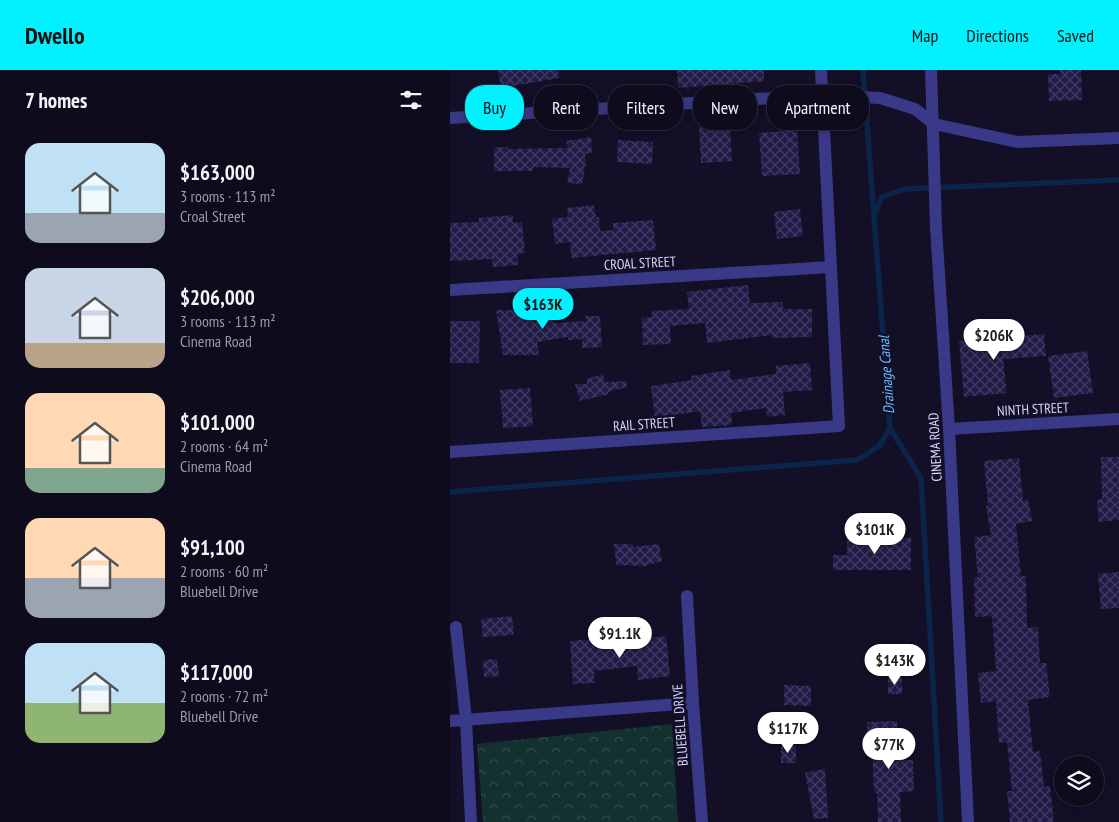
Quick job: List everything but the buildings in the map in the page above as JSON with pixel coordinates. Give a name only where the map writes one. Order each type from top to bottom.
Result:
[{"type":"street","points":[[821,70],[822,85]]},
{"type":"street","name":"CINEMA ROAD","points":[[931,70],[936,227],[949,429],[968,822]]},
{"type":"street","points":[[869,97],[880,98],[915,109],[934,124],[1017,142],[1119,138]]},
{"type":"street","points":[[450,118],[767,98]]},
{"type":"street","points":[[824,130],[831,267]]},
{"type":"street","name":"CROAL STREET","points":[[450,290],[831,267]]},
{"type":"street","name":"RAIL STREET","points":[[450,452],[840,426],[831,267]]},
{"type":"street","name":"NINTH STREET","points":[[949,429],[1119,419]]},
{"type":"street","name":"BLUEBELL DRIVE","points":[[687,596],[702,822]]},
{"type":"street","points":[[456,627],[466,720],[471,822]]},
{"type":"street","points":[[450,721],[693,703]]},
{"type":"green space","points":[[672,724],[678,822],[483,822],[477,744]]},
{"type":"waterway","name":"Drainage Canal","points":[[450,492],[857,460],[879,446],[890,428],[863,70]]},
{"type":"waterway","name":"Drainage Canal","points":[[874,216],[882,197],[905,189],[1119,180]]},
{"type":"waterway","points":[[890,428],[921,478],[941,822]]}]
